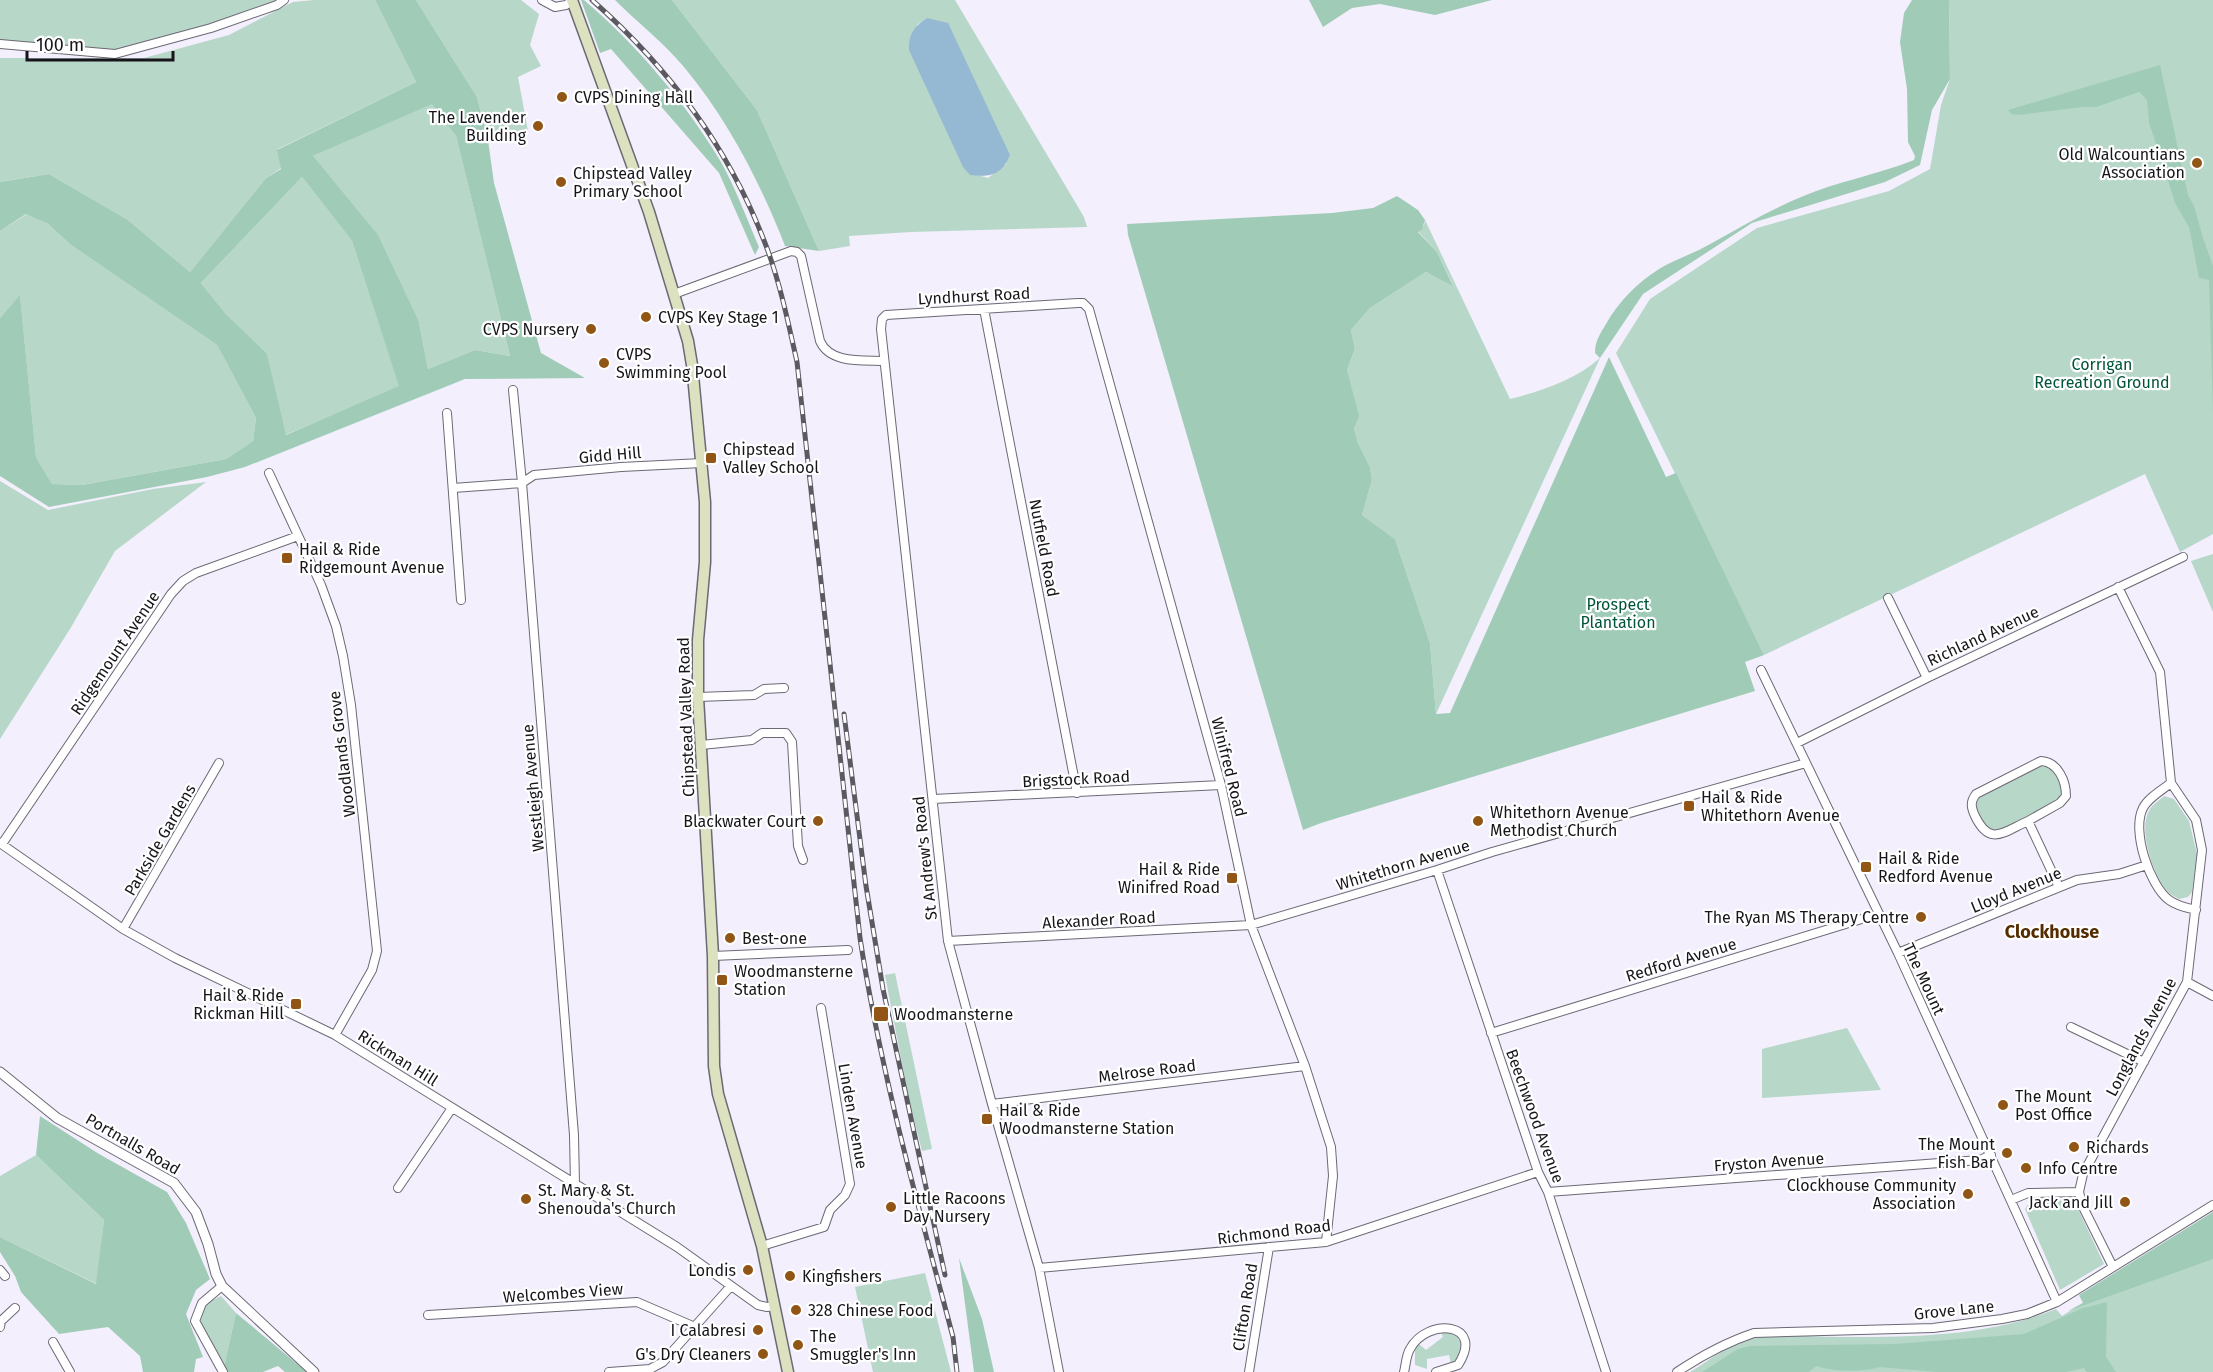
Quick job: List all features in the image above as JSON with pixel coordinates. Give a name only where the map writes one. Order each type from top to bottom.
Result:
[{"type":"main road","name":"Chipstead Valley Road","points":[[572,0],[650,212],[688,341],[692,365],[702,463],[705,562],[698,640],[698,697],[712,956],[713,1051],[716,1080],[762,1246],[788,1372]]},
{"type":"street","points":[[0,44],[115,54],[211,28],[277,5],[284,0]]},
{"type":"street","points":[[542,0],[555,7],[566,5],[572,0]]},
{"type":"street","points":[[674,294],[791,252],[797,252],[801,256],[823,348],[839,358],[885,361]]},
{"type":"street","name":"Lyndhurst Road","points":[[881,328],[882,319],[889,314],[1078,303]]},
{"type":"street","name":"Winifred Road","points":[[1078,303],[1086,306],[1091,313],[1221,785],[1251,925],[1305,1066],[1331,1147],[1333,1176],[1326,1242]]},
{"type":"street","name":"Nutfield Road","points":[[984,309],[1077,793]]},
{"type":"street","name":"St Andrew's Road","points":[[881,328],[948,941],[1039,1268],[1059,1372]]},
{"type":"street","name":"Westleigh Avenue","points":[[513,390],[574,1136],[575,1185]]},
{"type":"street","points":[[447,413],[461,600]]},
{"type":"street","name":"Gidd Hill","points":[[453,488],[522,483],[534,475],[702,463]]},
{"type":"street","name":"Woodlands Grove","points":[[269,473],[321,585],[336,626],[351,705],[376,942],[372,970],[335,1035]]},
{"type":"street","name":"Ridgemount Avenue","points":[[1,843],[171,594],[183,580],[196,573],[298,536]]},
{"type":"street","name":"Richland Avenue","points":[[1797,742],[2183,557]]},
{"type":"street","name":"Longlands Avenue","points":[[2079,1192],[2083,1174],[2187,982],[2202,850],[2196,820],[2171,783],[2160,672],[2118,587]]},
{"type":"street","points":[[1888,598],[1927,678]]},
{"type":"street","name":"The Mount","points":[[1761,670],[1898,953],[2057,1302]]},
{"type":"street","points":[[698,697],[754,695],[764,689],[784,688]]},
{"type":"street","points":[[701,745],[752,740],[762,733],[786,733],[792,742],[798,846],[803,860]]},
{"type":"street","points":[[2041,762],[2048,762],[2055,765],[2066,796],[2060,803],[2028,821],[1996,835],[1988,834],[1982,830],[1971,808],[1971,800],[1976,794],[2041,762]]},
{"type":"street","name":"Whitethorn Avenue","points":[[1251,925],[1492,852],[1806,763]]},
{"type":"street","name":"Parkside Gardens","points":[[123,929],[219,764]]},
{"type":"street","points":[[2171,783],[2143,808],[2139,823],[2140,833],[2147,865],[2160,889],[2169,900],[2196,910]]},
{"type":"street","name":"Brigstock Road","points":[[933,799],[1221,785]]},
{"type":"street","points":[[2028,821],[2060,887]]},
{"type":"street","name":"Rickman Hill","points":[[1,843],[123,929],[175,958],[335,1035],[677,1247],[758,1305],[774,1306]]},
{"type":"street","name":"Lloyd Avenue","points":[[1898,953],[2077,880],[2119,874],[2147,865]]},
{"type":"street","name":"Beechwood Avenue","points":[[1437,870],[1538,1172],[1548,1192],[1606,1372]]},
{"type":"street","name":"Redford Avenue","points":[[1491,1033],[1878,914]]},
{"type":"street","name":"Alexander Road","points":[[948,941],[1251,925]]},
{"type":"street","points":[[712,956],[848,950]]},
{"type":"street","points":[[2187,982],[2213,996]]},
{"type":"street","name":"Linden Avenue","points":[[762,1246],[824,1227],[830,1210],[845,1195],[850,1184],[821,1008]]},
{"type":"street","points":[[2071,1027],[2144,1062]]},
{"type":"street","name":"Melrose Road","points":[[992,1104],[1305,1066]]},
{"type":"street","name":"Portnalls Road","points":[[0,1072],[57,1118],[174,1183],[196,1212],[222,1286],[314,1372]]},
{"type":"street","points":[[398,1188],[452,1108]]},
{"type":"street","name":"Fryston Avenue","points":[[1548,1192],[1970,1161],[1991,1155]]},
{"type":"street","name":"Richmond Road","points":[[1039,1268],[1326,1242],[1538,1172]]},
{"type":"street","points":[[2011,1200],[2028,1193],[2079,1192],[2083,1208],[2113,1267]]},
{"type":"street","name":"Grove Lane","points":[[1677,1372],[1720,1347],[1754,1332],[1933,1328],[2026,1314],[2057,1302],[2213,1204]]},
{"type":"street","name":"Clifton Road","points":[[1249,1372],[1269,1247]]},
{"type":"street","points":[[222,1286],[202,1303],[195,1321],[223,1372]]},
{"type":"street","points":[[609,1372],[642,1370],[657,1366],[669,1357],[730,1287]]},
{"type":"street","name":"Welcombes View","points":[[428,1315],[637,1302],[695,1327]]},
{"type":"street","points":[[0,1327],[2,1321],[15,1308]]},
{"type":"street","points":[[1404,1372],[1410,1349],[1421,1337],[1438,1328],[1449,1327],[1458,1330],[1466,1340],[1466,1354],[1458,1365],[1436,1372]]},
{"type":"street","points":[[53,1342],[70,1372]]},
{"type":"green space","points":[[0,0],[283,0],[277,5],[115,54],[0,43]]},
{"type":"green space","points":[[375,0],[416,82],[278,149],[281,168],[266,178],[190,272],[128,220],[49,174],[0,182],[0,58],[144,58],[229,35],[293,2]]},
{"type":"green space","points":[[375,0],[416,0],[477,97],[488,140],[494,183],[541,353],[585,378],[465,379],[245,467],[207,477],[49,507],[0,476],[0,318],[20,295],[36,457],[52,484],[82,485],[226,459],[253,441],[256,418],[217,345],[71,245],[48,224],[26,214],[0,231],[0,182],[49,174],[128,220],[190,272],[266,178],[281,169],[277,150],[416,82]],"holes":[[[432,104],[456,136],[510,356],[475,350],[428,369],[419,322],[378,235],[313,156]],[[302,177],[352,241],[399,386],[286,435],[267,354],[226,314],[201,283]]]},
{"type":"green space","points":[[416,0],[521,0],[539,14],[530,45],[541,66],[518,77],[528,131],[488,140],[477,97]]},
{"type":"green space","points":[[581,0],[584,0],[603,17],[641,55],[692,118],[732,183],[759,247],[755,255],[719,173],[611,49],[600,53]]},
{"type":"green space","points":[[615,0],[672,0],[757,110],[819,251],[785,246],[754,175],[715,108],[676,58]]},
{"type":"green space","points":[[672,0],[955,0],[1084,217],[1087,227],[849,236],[850,246],[819,251],[757,110]],"holes":[[[927,18],[1006,164],[988,178],[981,176],[917,25]]]},
{"type":"green space","points":[[1309,0],[1492,0],[1435,15],[1380,4],[1352,8],[1323,27]]},
{"type":"green space","points":[[1912,0],[1949,0],[1950,79],[1932,110],[1920,165],[1885,182],[1752,223],[1643,294],[1600,358],[1595,353],[1596,345],[1611,316],[1629,293],[1659,269],[1801,197],[1914,160],[1915,156],[1908,142],[1907,89],[1900,42],[1904,13]]},
{"type":"green space","name":"Corrigan Recreation Ground","points":[[1949,0],[2213,0],[2213,534],[2180,552],[2145,474],[1764,655],[1616,353],[1650,299],[1757,228],[1889,191],[1930,169],[1941,105],[1950,79]]},
{"type":"green space","points":[[2160,65],[2188,195],[2194,206],[2213,266],[2213,412],[2209,280],[2199,278],[2189,227],[2175,203],[2149,123],[2147,100],[2139,92],[2096,107],[2019,115],[2011,114],[2008,110]]},
{"type":"green space","points":[[432,103],[456,136],[510,356],[475,350],[428,369],[419,322],[313,156]]},
{"type":"green space","points":[[302,177],[352,241],[400,387],[285,435],[267,355],[226,314],[201,283]]},
{"type":"green space","name":"Prospect Plantation","points":[[1397,196],[1418,210],[1425,220],[1422,229],[1418,232],[1437,252],[1453,286],[1426,272],[1370,308],[1351,330],[1355,349],[1347,370],[1359,416],[1354,428],[1358,443],[1370,467],[1372,480],[1362,515],[1395,539],[1430,643],[1436,714],[1450,713],[1609,357],[1666,477],[1676,473],[1764,655],[1745,662],[1755,691],[1303,830],[1128,235],[1127,224],[1332,213],[1373,208]]},
{"type":"green space","points":[[27,214],[48,224],[71,245],[217,345],[256,418],[253,441],[226,459],[82,485],[52,484],[36,457],[20,296],[0,318],[0,231]]},
{"type":"green space","points":[[1425,220],[1510,399],[1558,384],[1580,373],[1600,358],[1436,714],[1430,643],[1395,539],[1362,515],[1372,480],[1370,467],[1358,443],[1354,428],[1347,370],[1355,349],[1351,330],[1370,308],[1426,272],[1453,285],[1437,252],[1418,231],[1424,225]]},
{"type":"green space","points":[[0,481],[48,510],[153,489],[206,482],[115,551],[70,629],[0,739]]},
{"type":"green space","points":[[2213,554],[2213,612],[2191,561]]},
{"type":"green space","points":[[2041,766],[2052,768],[2063,791],[2058,801],[1995,832],[1985,825],[1977,811],[1977,801],[1980,795]]},
{"type":"green space","points":[[2164,796],[2174,799],[2189,821],[2197,854],[2192,892],[2188,897],[2179,899],[2168,892],[2162,884],[2152,863],[2146,839],[2146,817],[2151,807]]},
{"type":"green space","points":[[895,973],[932,1149],[922,1151],[909,1100],[885,975]]},
{"type":"green space","points":[[1847,1028],[1881,1090],[1762,1098],[1762,1049]]},
{"type":"green space","points":[[40,1116],[99,1154],[167,1192],[186,1223],[210,1279],[196,1290],[186,1314],[203,1357],[196,1359],[194,1372],[143,1372],[140,1356],[108,1327],[59,1334],[21,1292],[15,1276],[0,1252],[0,1237],[96,1284],[104,1220],[36,1155]]},
{"type":"green space","points":[[36,1155],[104,1220],[97,1284],[0,1237],[0,1176]]},
{"type":"green space","points":[[2043,1198],[2070,1202],[2078,1209],[2104,1264],[2060,1290],[2025,1209],[2032,1201]]},
{"type":"green space","points":[[2213,1212],[2213,1259],[2068,1311],[2083,1303],[2079,1295]]},
{"type":"green space","points":[[2213,1221],[2213,1372],[1690,1372],[1731,1346],[1754,1338],[1948,1334],[2003,1325],[2056,1309],[2062,1316]]},
{"type":"green space","points":[[959,1258],[982,1319],[994,1372],[974,1372]]},
{"type":"green space","points":[[925,1273],[951,1372],[873,1372],[855,1287]]},
{"type":"green space","points":[[221,1296],[236,1313],[224,1368],[200,1321],[205,1304]]},
{"type":"green space","points":[[2107,1302],[2106,1357],[2116,1372],[2087,1372],[2084,1368],[2066,1372],[1936,1372],[1880,1367],[1848,1371],[1816,1366],[1809,1372],[1702,1372],[1738,1349],[1750,1346],[1895,1344],[2024,1334],[2083,1308]]},
{"type":"green space","points":[[236,1313],[307,1372],[285,1372],[278,1366],[263,1372],[223,1372]]},
{"type":"green space","points":[[1441,1332],[1455,1335],[1459,1339],[1460,1354],[1451,1364],[1449,1355],[1427,1359],[1427,1369],[1415,1365],[1415,1349],[1419,1344],[1426,1350],[1443,1337]]},
{"type":"water","points":[[927,18],[948,23],[1010,155],[1003,167],[994,174],[970,175],[963,167],[909,50],[913,31]]},
{"type":"railway","points":[[592,0],[620,26],[671,81],[714,142],[733,174],[765,243],[787,317],[797,362],[860,938],[889,1089],[953,1337],[957,1372]]},
{"type":"railway","points":[[844,714],[866,886],[883,989],[945,1275]]},
{"type":"place","name":"CVPS Dining Hall","points":[[562,97]]},
{"type":"place","name":"The Lavender Building","points":[[538,126]]},
{"type":"place","name":"Old Walcountians Association","points":[[2197,163]]},
{"type":"place","name":"Chipstead Valley Primary School","points":[[561,182]]},
{"type":"place","name":"CVPS Key Stage 1","points":[[646,317]]},
{"type":"place","name":"CVPS Nursery","points":[[591,329]]},
{"type":"place","name":"CVPS Swimming Pool","points":[[604,363]]},
{"type":"place","name":"Chipstead Valley School","points":[[711,458]]},
{"type":"place","name":"Hail & Ride Ridgemount Avenue","points":[[287,558]]},
{"type":"place","name":"Hail & Ride Whitethorn Avenue","points":[[1689,806]]},
{"type":"place","name":"Blackwater Court","points":[[818,821]]},
{"type":"place","name":"Whitethorn Avenue Methodist Church","points":[[1478,821]]},
{"type":"place","name":"Hail & Ride Redford Avenue","points":[[1866,867]]},
{"type":"place","name":"Hail & Ride Winifred Road","points":[[1232,878]]},
{"type":"place","name":"The Ryan MS Therapy Centre","points":[[1921,917]]},
{"type":"place","name":"Best-one","points":[[730,938]]},
{"type":"place","name":"Woodmansterne Station","points":[[722,980]]},
{"type":"place","name":"Hail & Ride Rickman Hill","points":[[296,1004]]},
{"type":"place","name":"Woodmansterne","points":[[881,1014]]},
{"type":"place","name":"The Mount Post Office","points":[[2003,1105]]},
{"type":"place","name":"Hail & Ride Woodmansterne Station","points":[[987,1119]]},
{"type":"place","name":"Richards","points":[[2074,1147]]},
{"type":"place","name":"The Mount Fish Bar","points":[[2007,1153]]},
{"type":"place","name":"Info Centre","points":[[2026,1168]]},
{"type":"place","name":"Clockhouse Community Association","points":[[1968,1194]]},
{"type":"place","name":"St. Mary & St. Shenouda's Church","points":[[526,1199]]},
{"type":"place","name":"Jack and Jill","points":[[2125,1202]]},
{"type":"place","name":"Little Racoons Day Nursery","points":[[891,1207]]},
{"type":"place","name":"Londis","points":[[748,1270]]},
{"type":"place","name":"Kingfishers","points":[[790,1276]]},
{"type":"place","name":"328 Chinese Food","points":[[796,1310]]},
{"type":"place","name":"I Calabresi","points":[[758,1330]]},
{"type":"place","name":"The Smuggler's Inn","points":[[798,1345]]},
{"type":"place","name":"G's Dry Cleaners","points":[[763,1354]]},
{"type":"district","name":"Clockhouse","points":[[2052,932]]}]
